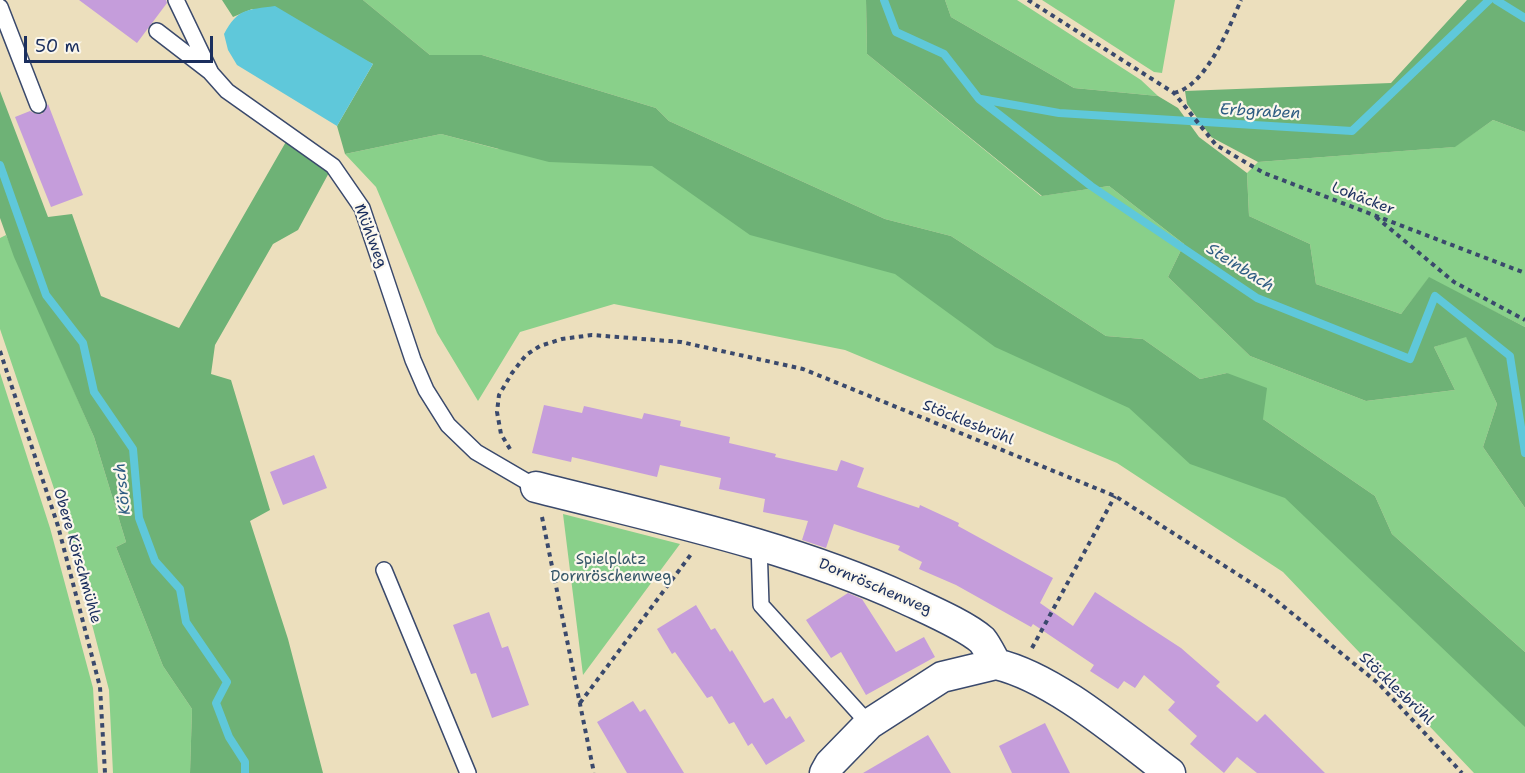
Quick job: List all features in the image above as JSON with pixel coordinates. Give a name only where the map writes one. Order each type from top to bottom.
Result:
[{"type":"street","name":"Dornröschenweg","points":[[536,487],[759,544],[817,563],[937,613],[982,641],[1008,667],[1097,718],[1170,773]]},
{"type":"street","points":[[825,773],[869,724],[942,677],[1008,667]]},
{"type":"lane","name":"Mühlweg","points":[[176,0],[211,73],[226,91],[333,166],[350,187],[362,208],[412,360],[426,390],[448,425],[476,452],[536,487]]},
{"type":"lane","points":[[0,7],[38,105]]},
{"type":"lane","points":[[157,31],[211,73]]},
{"type":"lane","points":[[759,544],[761,605],[869,724]]},
{"type":"lane","points":[[384,570],[468,773]]},
{"type":"path","points":[[1028,0],[1174,93],[1185,91],[1193,85],[1205,69],[1241,0]]},
{"type":"path","name":"Lohäcker","points":[[1174,93],[1202,131],[1216,145],[1264,173],[1525,273]]},
{"type":"path","points":[[1373,215],[1454,282],[1525,320]]},
{"type":"path","name":"Stöcklesbrühl","points":[[513,452],[501,434],[497,412],[499,395],[526,355],[540,346],[562,339],[592,335],[681,342],[803,369],[1115,496],[1267,592],[1377,683],[1462,773]]},
{"type":"path","name":"Obere Körschmühle","points":[[0,351],[58,526],[100,687],[105,773]]},
{"type":"path","points":[[536,487],[579,704],[596,773]]},
{"type":"path","points":[[1008,667],[1115,496]]},
{"type":"path","points":[[579,704],[708,531]]},
{"type":"green space","points":[[222,0],[363,0],[430,55],[482,55],[656,108],[669,121],[885,219],[951,236],[1106,336],[1143,339],[1200,379],[1227,373],[1267,388],[1263,419],[1375,496],[1392,534],[1525,652],[1525,727],[1285,498],[1190,464],[1129,408],[995,347],[895,274],[750,235],[652,166],[549,162],[441,134],[345,154],[337,126],[373,64],[252,9],[233,17]]},
{"type":"green space","points":[[363,0],[866,0],[867,54],[1041,196],[1109,186],[1184,244],[1168,277],[1250,356],[1366,401],[1455,390],[1434,347],[1466,336],[1497,404],[1483,447],[1525,508],[1525,652],[1392,534],[1375,496],[1263,419],[1227,373],[1200,379],[1143,339],[1106,336],[951,236],[885,219],[669,121],[656,108],[482,55],[430,55]]},
{"type":"green space","points":[[866,0],[945,0],[951,17],[1074,88],[1158,96],[1178,108],[1199,137],[1247,173],[1249,216],[1310,244],[1316,284],[1401,314],[1429,277],[1525,327],[1525,508],[1483,447],[1497,404],[1466,337],[1434,347],[1455,390],[1366,401],[1250,356],[1168,277],[1184,244],[1109,186],[1042,196],[867,54]]},
{"type":"green space","points":[[945,0],[1017,0],[1141,80],[1158,96],[1074,88],[951,17]]},
{"type":"green space","points":[[1042,0],[1175,0],[1162,73],[1154,72]]},
{"type":"green space","points":[[1467,0],[1525,0],[1525,132],[1493,120],[1455,147],[1258,162],[1211,137],[1187,104],[1185,91],[1391,83]]},
{"type":"green space","points":[[0,91],[48,217],[72,214],[101,296],[179,328],[287,140],[331,169],[298,230],[273,244],[215,345],[211,374],[231,380],[270,510],[250,521],[288,639],[323,773],[190,773],[192,709],[163,666],[116,547],[126,542],[94,437],[14,257],[0,218]]},
{"type":"green space","points":[[622,115],[1327,495],[1525,687],[1525,773],[1474,773],[1283,572],[1117,463],[845,350],[614,304],[520,332],[478,401],[437,333],[376,187],[345,154],[441,134],[498,149]]},
{"type":"green space","points":[[1493,120],[1525,132],[1525,327],[1429,278],[1401,314],[1316,284],[1310,244],[1249,216],[1247,173],[1258,162],[1454,147]]},
{"type":"green space","points":[[6,235],[94,437],[126,542],[116,547],[163,666],[192,709],[190,773],[113,773],[109,690],[66,524],[0,329],[0,238]]},
{"type":"green space","points":[[0,373],[50,528],[93,688],[98,773],[0,773]]},
{"type":"green space","name":"Spielplatz Dornröschenweg","points":[[563,514],[680,544],[583,675]]},
{"type":"water","points":[[275,6],[373,64],[337,126],[237,65],[228,50],[224,34],[234,19],[250,10]]},
{"type":"building","points":[[79,0],[166,0],[167,3],[137,43]]},
{"type":"building","points":[[48,104],[83,195],[51,207],[15,117],[30,111],[42,114]]},
{"type":"building","points":[[544,405],[582,413],[584,406],[642,419],[644,413],[681,421],[680,426],[730,437],[729,443],[776,454],[775,457],[837,471],[841,460],[864,468],[857,487],[919,508],[920,505],[959,523],[958,526],[1053,578],[1040,603],[1073,626],[1095,592],[1181,648],[1220,682],[1216,686],[1257,722],[1265,714],[1325,773],[1257,773],[1237,757],[1224,773],[1190,744],[1197,736],[1168,710],[1175,702],[1144,675],[1135,688],[1124,681],[1118,689],[1090,671],[1094,665],[1033,624],[1031,627],[956,585],[919,569],[922,562],[898,550],[900,546],[834,524],[826,548],[802,540],[808,521],[763,512],[765,499],[719,489],[721,478],[660,465],[657,477],[572,457],[571,462],[532,453]]},
{"type":"building","points":[[314,455],[327,488],[283,505],[270,472]]},
{"type":"building","points":[[848,593],[862,599],[896,652],[924,637],[935,657],[866,695],[841,652],[831,658],[806,620]]},
{"type":"building","points":[[696,605],[711,630],[715,628],[730,652],[732,650],[764,703],[773,698],[786,719],[790,716],[805,741],[766,765],[752,743],[748,746],[734,722],[729,724],[712,696],[707,698],[675,652],[672,654],[657,629]]},
{"type":"building","points":[[489,612],[502,648],[508,646],[529,705],[492,718],[476,673],[471,674],[453,625]]},
{"type":"building","points":[[633,701],[640,712],[645,709],[684,773],[627,773],[597,722]]},
{"type":"building","points":[[1045,723],[1070,773],[1012,773],[999,746]]},
{"type":"building","points":[[928,735],[951,773],[863,773]]},
{"type":"waterway","name":"Steinbach","points":[[884,0],[896,32],[944,54],[979,99],[1091,186],[1257,298],[1410,359],[1435,296],[1510,356],[1525,453]]},
{"type":"waterway","name":"Erbgraben","points":[[981,99],[1059,113],[1352,131],[1489,0]]},
{"type":"waterway","name":"Erbgraben","points":[[1496,0],[1525,18]]},
{"type":"waterway","name":"Körsch","points":[[0,165],[46,295],[83,343],[94,392],[133,449],[139,518],[155,561],[180,589],[186,622],[227,682],[216,703],[229,737],[245,762],[245,773]]}]
